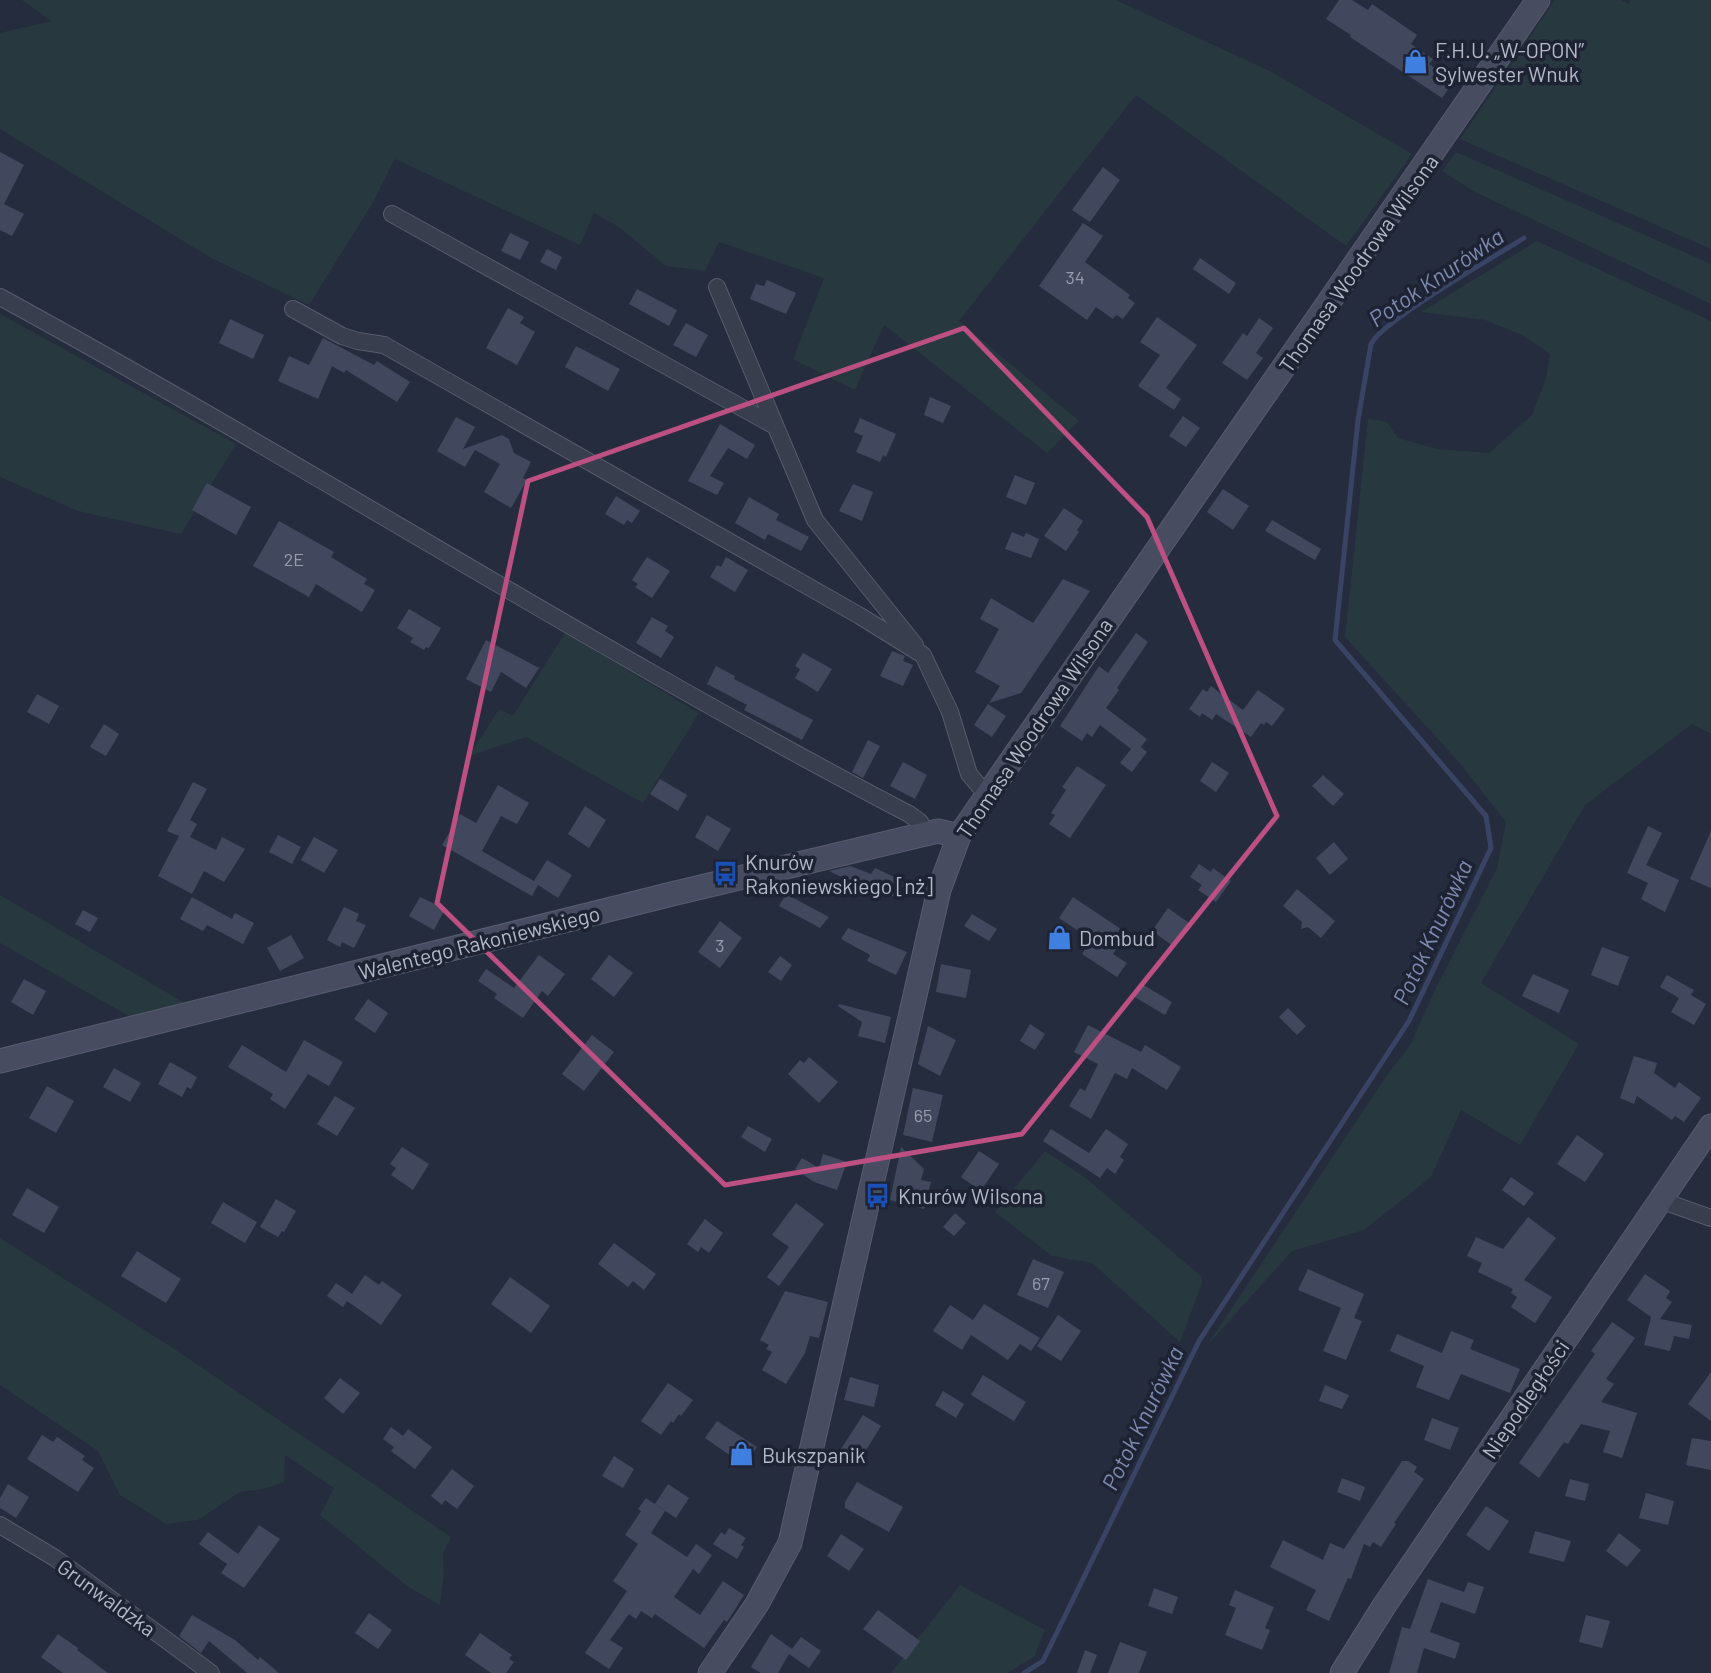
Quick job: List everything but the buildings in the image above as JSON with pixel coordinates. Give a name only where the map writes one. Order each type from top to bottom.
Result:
[{"type":"street","name":"Thomasa Woodrowa Wilsona","points":[[710,1673],[757,1604],[790,1543],[939,890],[959,836],[1538,0]]},
{"type":"street","points":[[392,214],[774,425]]},
{"type":"street","points":[[717,286],[814,520],[923,655],[950,712],[969,774],[986,794]]},
{"type":"street","points":[[0,298],[743,726],[909,814],[920,822],[926,834]]},
{"type":"street","points":[[293,309],[342,335],[358,341],[384,345],[860,616],[923,655]]},
{"type":"street","name":"Walentego Rakoniewskiego","points":[[0,1062],[663,896],[938,831],[959,836]]},
{"type":"street","name":"Niepodległości","points":[[1342,1673],[1384,1606],[1711,1126]]},
{"type":"street","points":[[1660,1200],[1711,1218]]},
{"type":"street","name":"Grunwaldzka","points":[[0,1525],[55,1559],[211,1673]]},
{"type":"highlighted area","points":[[964,328],[1147,517],[1277,816],[1022,1134],[725,1185],[437,903],[528,481]]},
{"type":"shaded area","points":[[22,0],[1116,0],[1272,72],[1412,154],[1346,246],[1136,95],[959,321],[1079,421],[1047,453],[884,325],[855,390],[793,359],[824,278],[719,242],[705,271],[666,266],[619,227],[594,213],[580,245],[395,159],[372,204],[309,305],[211,258],[0,129],[0,33],[51,21]]},
{"type":"shaded area","points":[[1555,0],[1621,0],[1628,4],[1631,0],[1711,0],[1711,249],[1460,139]]},
{"type":"shaded area","points":[[1456,152],[1711,264],[1711,304],[1473,191],[1442,171]]},
{"type":"shaded area","points":[[1537,241],[1711,321],[1711,734],[1692,724],[1585,805],[1481,983],[1579,1044],[1520,1145],[1461,1110],[1431,1177],[1364,1230],[1292,1251],[1206,1347],[1385,1078],[1410,1045],[1497,868],[1506,822],[1458,761],[1345,637],[1368,419],[1387,422],[1398,438],[1437,449],[1489,453],[1532,415],[1546,378],[1550,354],[1522,335],[1485,320],[1421,312]]},
{"type":"shaded area","points":[[0,314],[236,444],[181,534],[78,511],[0,477]]},
{"type":"shaded area","points":[[565,633],[699,713],[643,803],[526,737],[469,756],[499,709],[513,716]]},
{"type":"shaded area","points":[[0,895],[190,1006],[134,1019],[0,943]]},
{"type":"shaded area","points":[[1045,1151],[1086,1178],[1202,1277],[1180,1342],[1092,1263],[1052,1256],[995,1212]]},
{"type":"shaded area","points":[[0,1238],[176,1350],[451,1537],[443,1553],[444,1574],[440,1605],[407,1586],[320,1515],[334,1488],[285,1455],[284,1482],[263,1489],[240,1492],[198,1520],[166,1524],[120,1495],[98,1451],[0,1385]]},
{"type":"shaded area","points":[[960,1585],[1045,1630],[1034,1657],[1007,1673],[891,1673]]},
{"type":"waterway","name":"Potok Knurówka","points":[[1024,1673],[1043,1661],[1199,1341],[1409,1021],[1491,848],[1486,816],[1335,640],[1358,420],[1371,344],[1380,333],[1417,305],[1524,238]]},
{"type":"place","name":"F.H.U. „W-OPON” Sylwester Wnuk","points":[[1415,61]]},
{"type":"place","name":"Knurów Rakoniewskiego [nż]","points":[[725,873]]},
{"type":"place","name":"Dombud","points":[[1059,937]]},
{"type":"place","name":"Knurów Wilsona","points":[[878,1195]]},
{"type":"place","name":"Bukszpanik","points":[[742,1454]]}]
